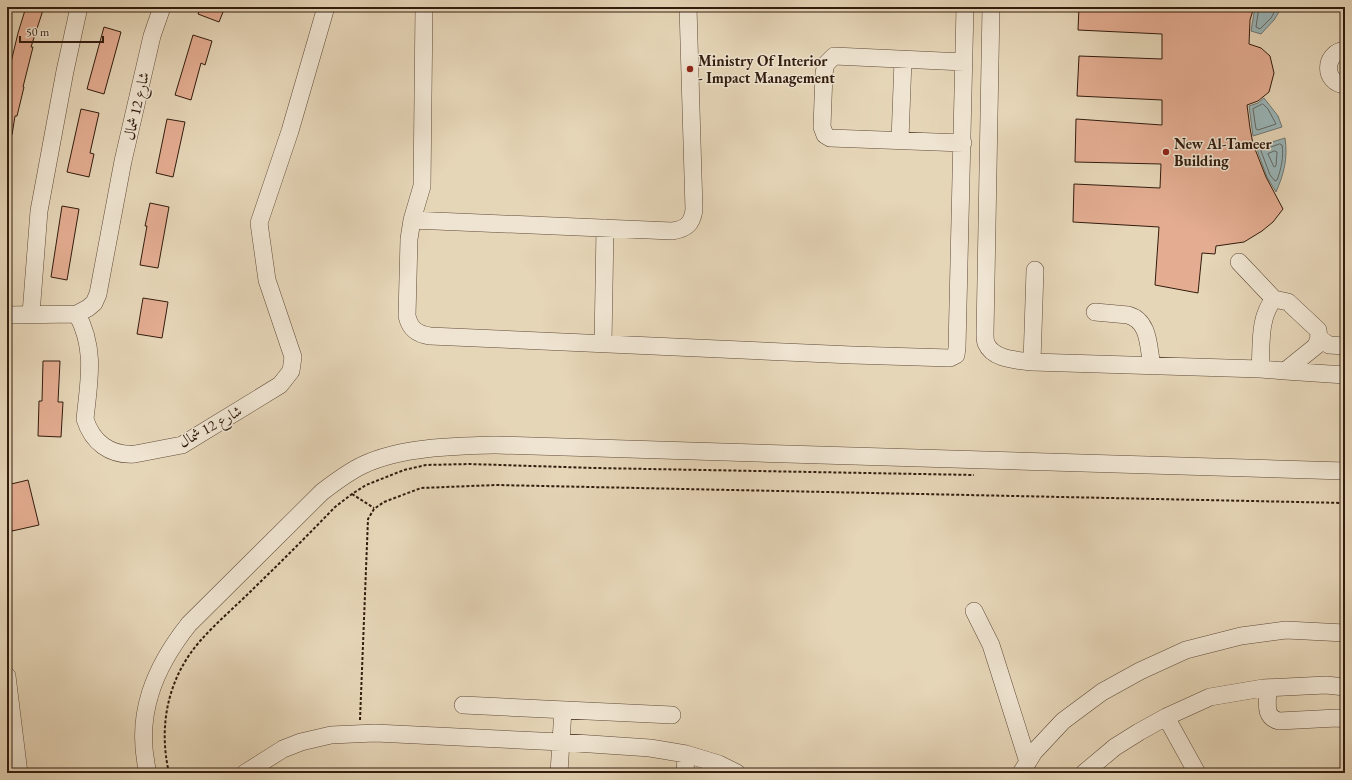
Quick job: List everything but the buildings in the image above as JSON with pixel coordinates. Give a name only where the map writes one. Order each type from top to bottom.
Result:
[{"type":"street","points":[[31,314],[39,211],[65,71],[79,7]]},
{"type":"street","name":"شارع 12 شمال","points":[[162,7],[152,36],[123,162],[98,294],[94,303],[77,314],[85,331],[90,355],[85,418],[87,426],[101,445],[120,454],[134,454],[182,445],[280,385],[291,371],[292,357],[268,280],[259,223],[290,131],[326,7]]},
{"type":"street","points":[[424,7],[422,186],[412,220],[409,239],[407,316],[408,322],[413,330],[421,335],[430,336],[852,355],[953,357],[956,355],[957,348],[966,7]]},
{"type":"street","points":[[412,220],[672,231],[681,230],[688,227],[694,210],[688,7]]},
{"type":"street","points":[[991,7],[985,334],[986,344],[992,351],[1000,356],[1011,359],[1037,362],[1260,369],[1345,375]]},
{"type":"street","points":[[1345,50],[1339,51],[1330,58],[1328,69],[1332,79],[1345,85]]},
{"type":"street","points":[[963,143],[830,138],[823,132],[823,112],[824,73],[826,64],[834,56],[964,62]]},
{"type":"street","points":[[900,140],[903,60]]},
{"type":"street","points":[[603,344],[605,228]]},
{"type":"street","points":[[1239,262],[1274,299],[1288,302],[1318,330],[1319,338],[1316,346],[1285,371]]},
{"type":"street","points":[[1037,362],[1038,270]]},
{"type":"street","points":[[1260,369],[1263,320],[1268,306],[1274,299]]},
{"type":"street","points":[[7,315],[77,314]]},
{"type":"street","points":[[1096,316],[1128,321],[1136,326],[1140,334],[1149,366]]},
{"type":"street","points":[[1319,338],[1329,345],[1345,346]]},
{"type":"street","points":[[148,773],[143,743],[143,724],[146,707],[155,678],[175,641],[189,624],[322,492],[340,478],[364,465],[406,452],[463,446],[496,445],[1345,471]]},
{"type":"street","points":[[974,611],[991,645],[1025,768]]},
{"type":"street","points":[[1025,768],[1034,752],[1063,721],[1102,692],[1140,671],[1186,650],[1241,636],[1286,630],[1345,633]]},
{"type":"street","points":[[7,676],[19,773]]},
{"type":"street","points":[[1084,773],[1115,747],[1166,717],[1210,697],[1268,688],[1326,685],[1345,687]]},
{"type":"street","points":[[1268,688],[1268,712],[1270,717],[1273,719],[1280,721],[1337,718],[1345,719]]},
{"type":"street","points":[[463,705],[672,715]]},
{"type":"street","points":[[559,773],[563,710]]},
{"type":"street","points":[[1166,717],[1197,773]]},
{"type":"street","points":[[245,773],[283,749],[301,742],[331,735],[375,733],[650,748],[686,754],[719,764],[737,773]]},
{"type":"street","points":[[685,773],[686,754]]},
{"type":"path","points":[[169,773],[163,740],[164,720],[172,688],[182,665],[201,640],[335,507],[366,485],[404,470],[426,465],[462,464],[975,475]]},
{"type":"path","points":[[355,721],[360,720],[368,519],[374,509],[384,502],[420,488],[496,485],[1345,502]]},
{"type":"path","points":[[352,494],[374,509]]},
{"type":"water","points":[[1255,7],[1282,7],[1274,20],[1261,34],[1251,31]]},
{"type":"water","points":[[1264,98],[1278,116],[1282,127],[1253,136],[1249,106],[1258,103]]},
{"type":"water","points":[[1285,138],[1285,166],[1276,192],[1267,177],[1256,147]]},
{"type":"place","name":"Ministry Of Interior - Impact Management","points":[[690,69]]},
{"type":"place","name":"New Al-Tameer Building","points":[[1166,152]]}]
